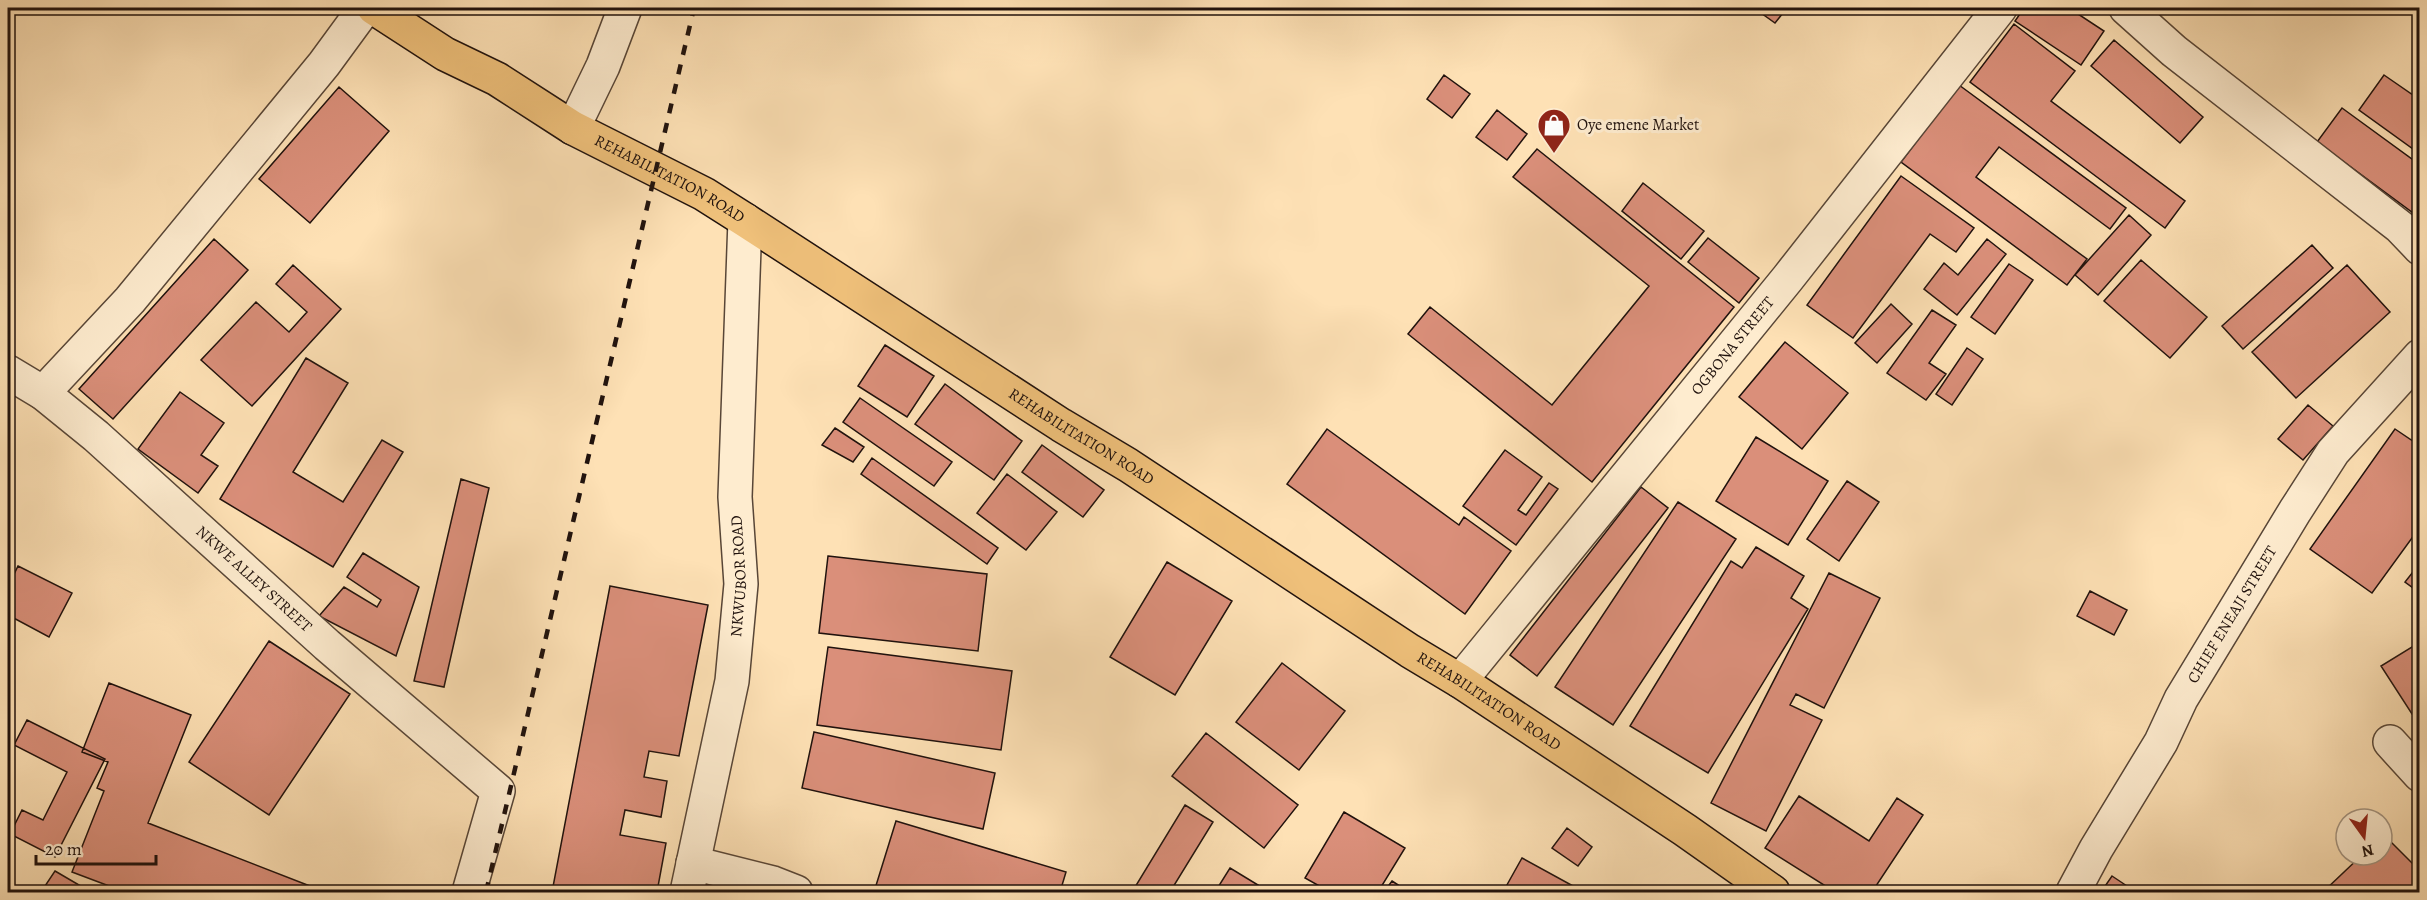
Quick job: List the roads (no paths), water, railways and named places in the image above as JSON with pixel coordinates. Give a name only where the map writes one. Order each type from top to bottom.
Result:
[{"type":"main road","name":"REHABILITATION ROAD","points":[[374,8],[445,54],[497,79],[573,128],[704,194],[1061,425],[1128,465],[1410,651],[1460,681],[1685,830],[1773,892]]},
{"type":"street","points":[[43,393],[130,300],[324,64],[365,8]]},
{"type":"street","points":[[573,128],[603,66],[625,8]]},
{"type":"street","name":"OGBONA STREET","points":[[1460,681],[1788,278],[2000,8]]},
{"type":"street","points":[[2126,8],[2174,51],[2400,227],[2420,248]]},
{"type":"street","name":"NKWUBOR ROAD","points":[[690,878],[732,681],[741,584],[735,497],[745,220]]},
{"type":"street","name":"CHIEF ENEAJI STREET","points":[[2073,892],[2096,849],[2161,742],[2181,699],[2307,491],[2333,452],[2420,356]]},
{"type":"street","name":"NKWE ALLEY STREET","points":[[8,372],[43,393],[96,436],[327,645],[498,791],[469,892]]},
{"type":"street","points":[[2391,742],[2420,776]]},
{"type":"street","points":[[690,878],[772,883],[796,892]]},
{"type":"railway","points":[[486,892],[694,8]]},
{"type":"place","name":"Oye emene Market","points":[[1554,154]]}]
